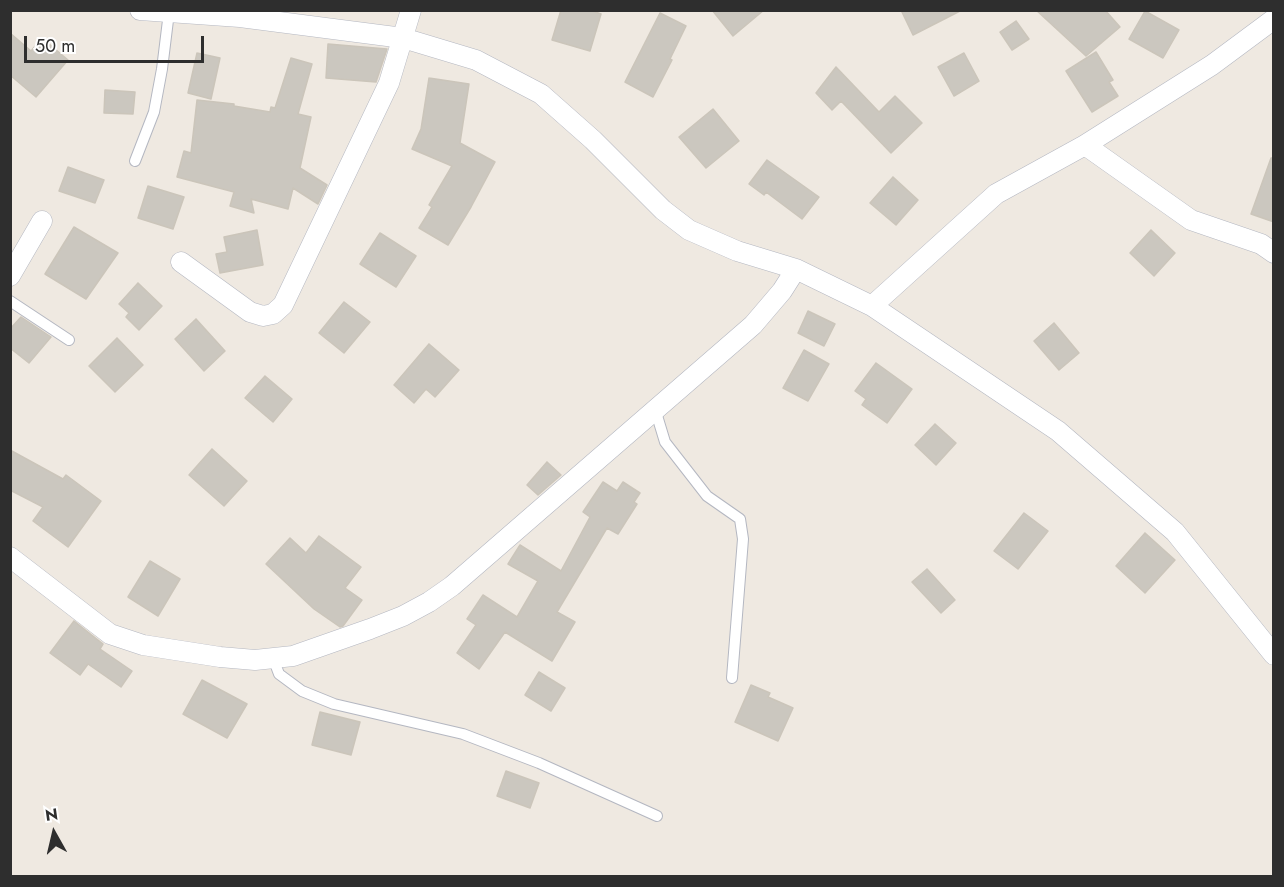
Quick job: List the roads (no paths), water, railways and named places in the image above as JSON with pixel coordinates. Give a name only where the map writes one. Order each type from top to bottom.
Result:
[{"type":"street","points":[[140,10],[240,17],[403,38],[476,60],[541,94],[592,140],[663,210],[689,230],[737,251],[796,269],[872,306],[1058,431],[1175,532],[1274,655]]},
{"type":"street","points":[[181,262],[250,312],[263,316],[273,314],[283,306],[389,83],[411,10]]},
{"type":"street","points":[[872,306],[996,194],[1085,145],[1212,65],[1274,19]]},
{"type":"street","points":[[1085,145],[1191,220],[1261,244],[1274,252]]},
{"type":"street","points":[[10,276],[42,221]]},
{"type":"street","points":[[10,557],[110,634],[144,645],[220,657],[255,660],[293,656],[403,616],[452,586],[753,325],[777,297],[796,269]]},
{"type":"lane","points":[[135,160],[154,112],[169,12]]},
{"type":"lane","points":[[10,301],[69,340]]},
{"type":"lane","points":[[656,409],[665,442],[707,496],[740,519],[743,539],[732,678]]},
{"type":"lane","points":[[273,658],[279,674],[302,691],[334,704],[463,735],[539,763],[657,816]]}]
